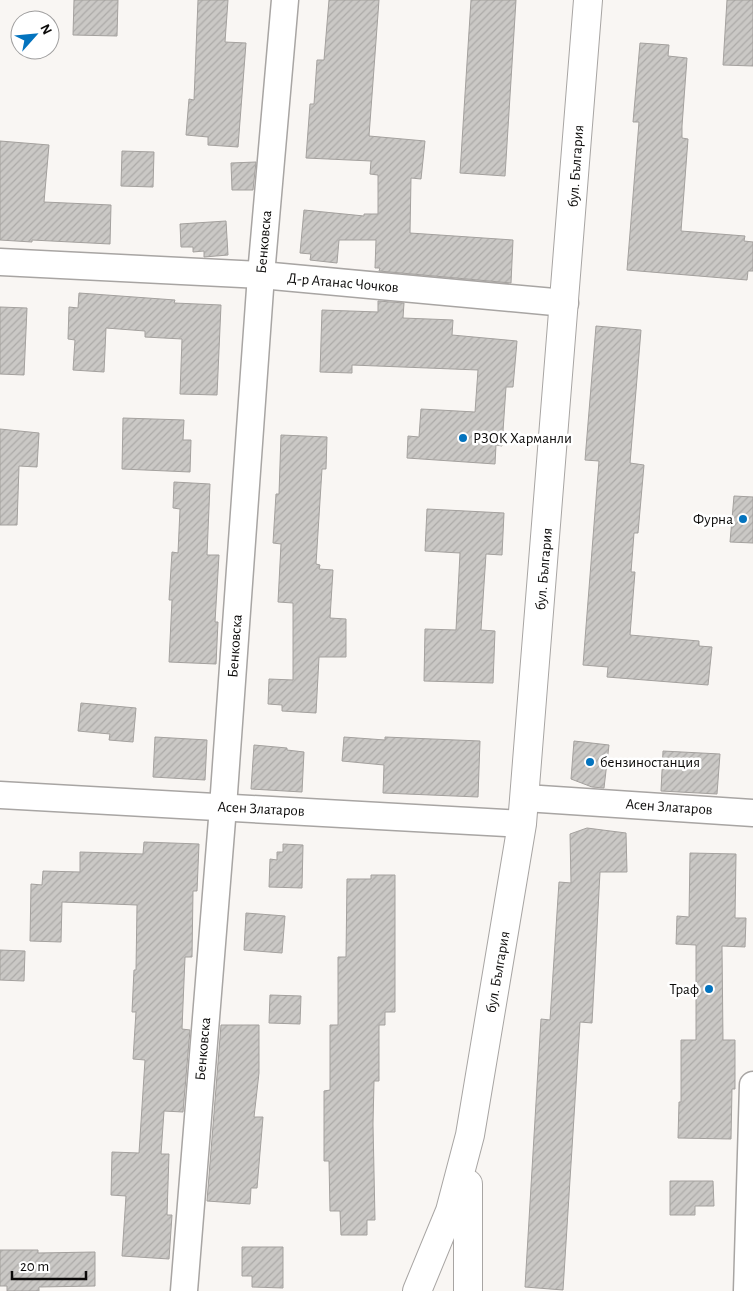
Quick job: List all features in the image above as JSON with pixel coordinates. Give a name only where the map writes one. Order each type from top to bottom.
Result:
[{"type":"street","name":"Бенковска","points":[[184,1291],[223,807],[261,275],[285,0]]},
{"type":"street","name":"бул. България","points":[[418,1291],[450,1211],[470,1135],[522,824],[588,0]]},
{"type":"street","name":"Д-р Атанас Чочков","points":[[0,262],[261,275],[565,303]]},
{"type":"street","name":"Асен Златаров","points":[[0,795],[522,824]]},
{"type":"street","name":"Асен Златаров","points":[[525,798],[753,813]]},
{"type":"street","points":[[747,1291],[753,1084]]},
{"type":"street","name":"бул. България","points":[[468,1291],[467,1223],[470,1135]]},
{"type":"building","points":[[74,0],[118,0],[117,36],[73,35]]},
{"type":"building","points":[[198,0],[228,0],[225,42],[246,43],[238,147],[208,145],[208,137],[186,135],[189,99],[194,100]]},
{"type":"building","points":[[329,0],[379,0],[369,136],[425,141],[421,179],[411,178],[410,233],[513,240],[511,283],[379,271],[380,268],[375,268],[376,240],[339,240],[337,263],[310,260],[311,254],[300,253],[304,210],[364,216],[364,214],[378,214],[378,175],[370,174],[371,161],[306,158],[310,104],[314,104],[317,60],[324,60]]},
{"type":"building","points":[[471,0],[516,0],[505,176],[460,173]]},
{"type":"building","points":[[727,0],[753,0],[753,66],[723,65]]},
{"type":"building","points":[[640,43],[669,45],[668,56],[687,58],[682,138],[688,139],[681,231],[745,236],[744,241],[753,242],[753,271],[748,271],[747,280],[627,270],[639,122],[633,122]]},
{"type":"building","points":[[0,141],[49,145],[44,202],[111,205],[110,244],[0,240]]},
{"type":"building","points":[[122,151],[154,152],[153,187],[121,186]]},
{"type":"building","points":[[256,162],[253,190],[232,190],[231,163]]},
{"type":"building","points":[[226,221],[228,255],[204,257],[204,251],[193,252],[193,247],[181,247],[180,224]]},
{"type":"building","points":[[79,293],[175,300],[174,303],[221,305],[217,395],[180,394],[182,339],[145,337],[145,331],[106,328],[104,372],[73,370],[75,340],[68,339],[69,307],[78,308]]},
{"type":"building","points":[[378,301],[404,303],[403,318],[453,320],[452,335],[517,341],[513,387],[506,387],[502,446],[496,445],[495,464],[407,458],[408,436],[419,437],[421,409],[475,412],[478,370],[352,365],[352,373],[320,372],[322,310],[378,312]]},
{"type":"building","points":[[0,307],[27,308],[24,375],[0,374]]},
{"type":"building","points":[[596,326],[641,330],[630,463],[644,465],[638,533],[634,533],[631,572],[635,572],[630,635],[699,641],[699,646],[712,647],[708,685],[607,677],[608,667],[583,665],[599,461],[585,460]]},
{"type":"building","points":[[123,418],[184,420],[183,440],[191,440],[190,472],[122,469]]},
{"type":"building","points":[[0,429],[39,433],[37,467],[19,466],[17,525],[0,525]]},
{"type":"building","points":[[281,435],[327,437],[326,469],[322,469],[316,564],[320,565],[319,569],[333,570],[330,618],[346,619],[346,657],[319,657],[316,713],[282,711],[282,705],[268,704],[269,679],[293,680],[293,603],[278,602],[281,544],[273,543],[276,494],[279,494]]},
{"type":"building","points":[[174,482],[210,484],[207,555],[219,555],[215,622],[218,622],[216,664],[169,662],[172,600],[169,600],[172,552],[178,553],[180,509],[173,508]]},
{"type":"building","name":"Фурна","points":[[734,496],[753,497],[753,543],[730,542]]},
{"type":"building","points":[[427,509],[504,513],[502,555],[486,554],[481,630],[495,631],[493,683],[424,681],[425,629],[456,630],[460,553],[425,551]]},
{"type":"building","points":[[81,703],[136,708],[133,742],[109,740],[110,734],[78,731]]},
{"type":"building","points":[[155,737],[207,740],[205,780],[153,777]]},
{"type":"building","points":[[344,737],[385,740],[385,737],[480,741],[478,797],[383,793],[384,765],[342,761]]},
{"type":"building","name":"бензиностанция","points":[[574,741],[609,745],[604,788],[592,787],[571,779]]},
{"type":"building","points":[[254,745],[287,748],[287,750],[304,752],[302,792],[251,789]]},
{"type":"building","points":[[663,751],[720,754],[717,794],[661,791]]},
{"type":"building","points":[[587,828],[626,833],[627,872],[600,872],[592,1023],[580,1022],[563,1290],[525,1287],[541,1019],[550,1020],[559,882],[571,883],[570,834]]},
{"type":"building","points":[[144,842],[199,844],[197,891],[193,891],[192,957],[185,957],[182,1029],[190,1030],[183,1112],[164,1111],[161,1154],[169,1154],[167,1215],[172,1215],[169,1259],[122,1256],[126,1196],[111,1195],[112,1152],[139,1153],[145,1060],[133,1059],[136,1012],[132,1012],[134,970],[136,970],[137,905],[62,902],[61,942],[30,941],[31,884],[42,885],[43,871],[80,872],[80,852],[143,854]]},
{"type":"building","points":[[283,844],[303,845],[302,888],[269,887],[270,859],[277,860],[277,852],[283,852]]},
{"type":"building","points":[[690,853],[736,854],[735,918],[746,918],[745,947],[722,946],[723,1040],[735,1040],[735,1089],[732,1089],[731,1139],[678,1138],[679,1102],[681,1102],[681,1040],[696,1040],[696,945],[676,944],[677,916],[689,917]]},
{"type":"building","points":[[371,875],[395,875],[395,1012],[385,1012],[385,1025],[379,1025],[379,1081],[374,1081],[373,1124],[375,1220],[367,1220],[367,1235],[341,1235],[340,1211],[330,1211],[329,1161],[324,1161],[324,1091],[330,1090],[330,1025],[338,1025],[338,957],[346,957],[347,879],[371,879]]},
{"type":"building","points":[[246,913],[285,916],[282,953],[244,950]]},
{"type":"building","points":[[0,950],[25,951],[24,981],[0,980]]},
{"type":"building","points":[[270,995],[301,996],[300,1024],[269,1023]]},
{"type":"building","points":[[221,1025],[259,1025],[259,1073],[254,1117],[263,1117],[257,1188],[251,1188],[250,1204],[207,1201]]},
{"type":"building","points":[[670,1181],[713,1181],[714,1206],[695,1206],[695,1215],[670,1215]]},
{"type":"building","points":[[242,1247],[283,1247],[283,1288],[252,1287],[252,1276],[242,1276]]},
{"type":"building","points":[[0,1250],[38,1250],[38,1253],[95,1252],[95,1286],[39,1287],[39,1291],[7,1291],[7,1286],[0,1286]]},
{"type":"place","name":"РЗОК Харманли","points":[[463,438]]},
{"type":"place","name":"Фурна","points":[[743,519]]},
{"type":"place","name":"бензиностанция","points":[[590,762]]},
{"type":"place","name":"Траф","points":[[709,989]]}]
